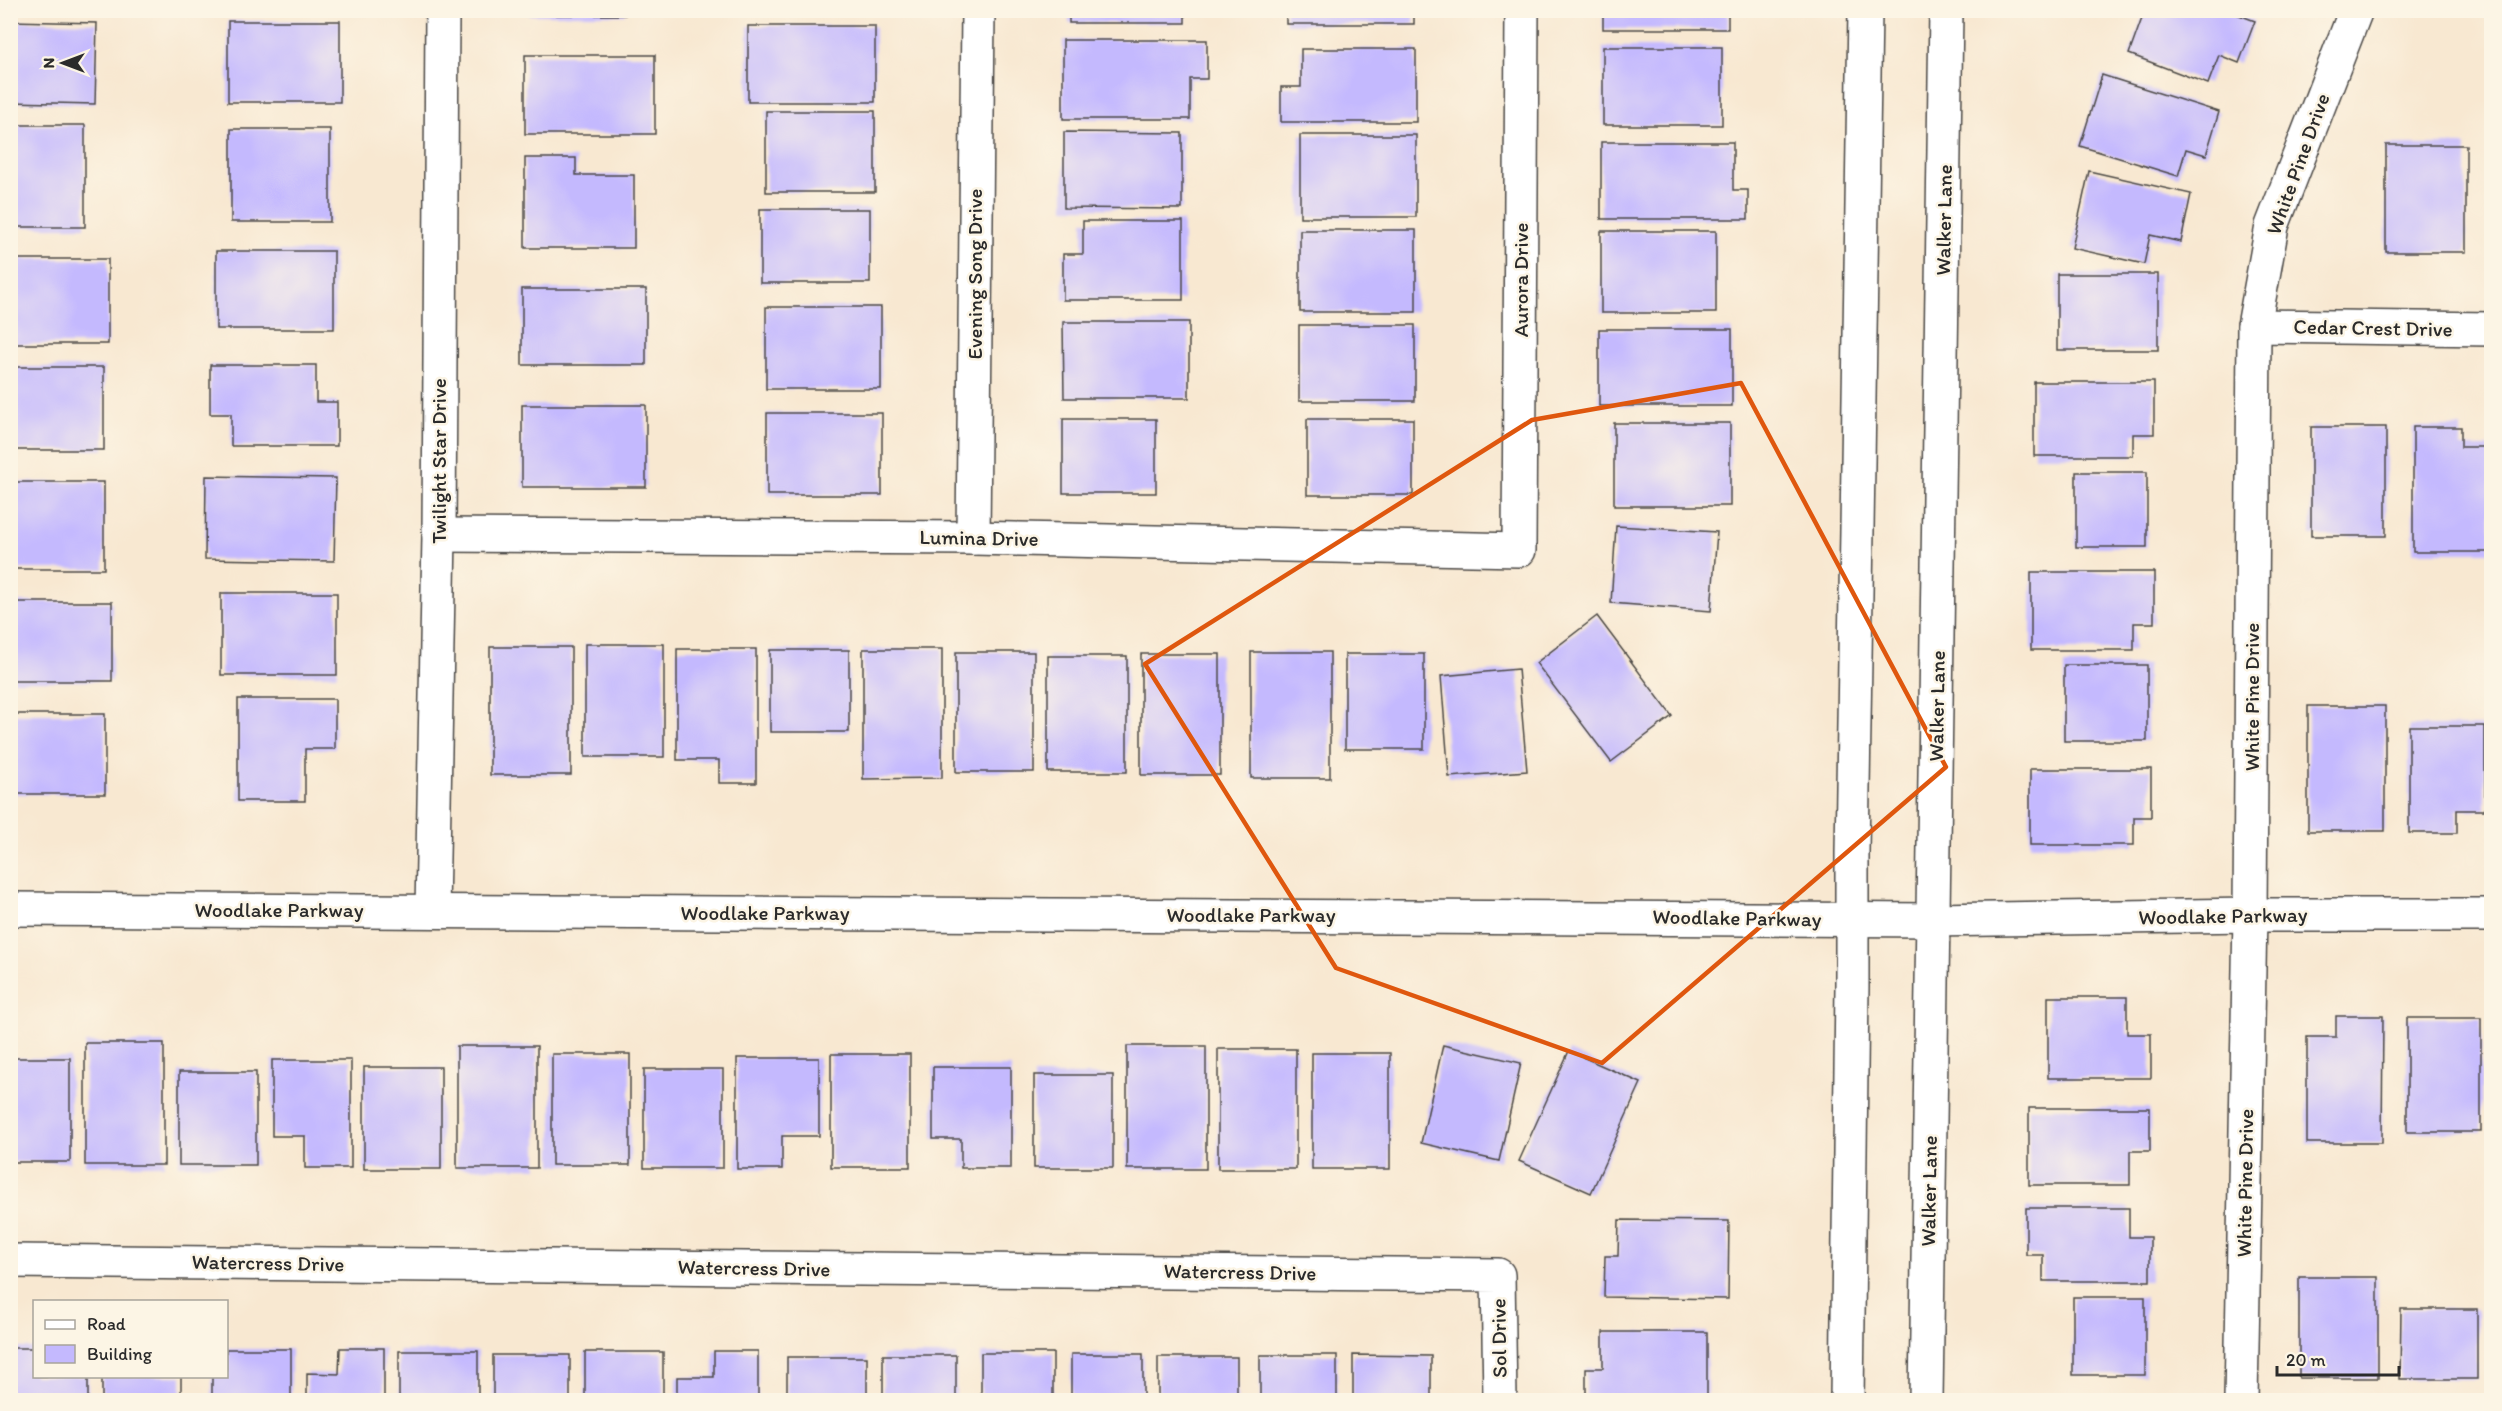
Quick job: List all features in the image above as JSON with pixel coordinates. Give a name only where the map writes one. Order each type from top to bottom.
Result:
[{"type":"street","name":"Twilight Star Drive","points":[[432,911],[439,535],[442,10]]},
{"type":"street","name":"Evening Song Drive","points":[[973,538],[978,10]]},
{"type":"street","name":"Aurora Drive","points":[[1519,550],[1522,10]]},
{"type":"street","points":[[1847,1401],[1865,10]]},
{"type":"street","name":"Walker Lane","points":[[1926,1401],[1946,10]]},
{"type":"street","name":"White Pine Drive","points":[[2241,1401],[2250,915],[2254,326],[2272,226],[2356,10]]},
{"type":"street","name":"Cedar Crest Drive","points":[[2254,326],[2492,329]]},
{"type":"street","name":"Lumina Drive","points":[[439,535],[973,538],[1519,550]]},
{"type":"street","name":"Woodlake Parkway","points":[[10,909],[1933,920],[2250,915],[2492,915]]},
{"type":"street","name":"Watercress Drive","points":[[10,1261],[1498,1275]]},
{"type":"street","name":"Sol Drive","points":[[1498,1275],[1500,1401]]},
{"type":"highlighted area","points":[[1741,383],[1946,767],[1602,1063],[1336,968],[1145,664],[1532,420]]},
{"type":"building","points":[[528,10],[625,10],[625,15],[528,15]]},
{"type":"building","points":[[1069,10],[1185,10],[1185,23],[1069,23]]},
{"type":"building","points":[[1286,10],[1414,10],[1414,24],[1286,24]]},
{"type":"building","points":[[1603,10],[1728,10],[1728,29],[1603,29]]},
{"type":"building","points":[[2145,10],[2226,10],[2255,21],[2239,63],[2219,55],[2208,84],[2129,54]]},
{"type":"building","points":[[10,21],[97,23],[95,104],[10,102]]},
{"type":"building","points":[[228,21],[340,21],[340,102],[228,102]]},
{"type":"building","points":[[748,26],[875,26],[875,102],[748,102]]},
{"type":"building","points":[[1063,40],[1207,40],[1207,79],[1190,79],[1190,119],[1063,119]]},
{"type":"building","points":[[1603,47],[1722,47],[1722,125],[1603,125]]},
{"type":"building","points":[[1301,49],[1416,49],[1416,122],[1281,122],[1281,87],[1301,87]]},
{"type":"building","points":[[525,55],[655,55],[655,134],[525,134]]},
{"type":"building","points":[[2102,75],[2219,112],[2206,155],[2186,149],[2178,176],[2080,146]]},
{"type":"building","points":[[766,111],[875,111],[875,192],[766,192]]},
{"type":"building","points":[[10,125],[85,125],[85,227],[10,227]]},
{"type":"building","points":[[231,129],[330,129],[330,222],[231,222]]},
{"type":"building","points":[[1064,132],[1182,133],[1182,209],[1064,208]]},
{"type":"building","points":[[1300,135],[1416,135],[1416,217],[1300,217]]},
{"type":"building","points":[[1601,142],[1733,142],[1733,190],[1748,190],[1748,219],[1601,219]]},
{"type":"building","points":[[2386,145],[2466,145],[2466,252],[2386,252]]},
{"type":"building","points":[[525,158],[576,158],[576,175],[634,175],[634,248],[525,248]]},
{"type":"building","points":[[2089,171],[2191,194],[2181,242],[2150,235],[2144,264],[2072,248]]},
{"type":"building","points":[[760,209],[870,209],[870,283],[760,283]]},
{"type":"building","points":[[1083,221],[1183,221],[1183,300],[1063,300],[1063,254],[1083,254]]},
{"type":"building","points":[[1300,230],[1416,230],[1416,312],[1300,312]]},
{"type":"building","points":[[1601,231],[1716,231],[1716,313],[1601,313]]},
{"type":"building","points":[[216,251],[334,251],[334,329],[216,329]]},
{"type":"building","points":[[10,259],[108,259],[108,344],[10,344]]},
{"type":"building","points":[[2057,274],[2158,274],[2158,350],[2057,350]]},
{"type":"building","points":[[522,289],[646,289],[646,365],[522,365]]},
{"type":"building","points":[[766,307],[881,307],[881,389],[766,389]]},
{"type":"building","points":[[1063,322],[1189,322],[1189,398],[1064,398]]},
{"type":"building","points":[[1299,325],[1415,325],[1415,401],[1299,401]]},
{"type":"building","points":[[1599,329],[1732,329],[1732,406],[1599,406]]},
{"type":"building","points":[[210,365],[316,365],[316,402],[337,402],[337,446],[231,446],[231,414],[210,414]]},
{"type":"building","points":[[10,367],[104,367],[104,450],[10,450]]},
{"type":"building","points":[[2034,382],[2154,382],[2154,434],[2133,434],[2133,456],[2034,456]]},
{"type":"building","points":[[522,405],[646,405],[646,487],[522,487]]},
{"type":"building","points":[[767,413],[882,413],[882,495],[767,495]]},
{"type":"building","points":[[1063,419],[1156,419],[1156,493],[1063,493]]},
{"type":"building","points":[[1307,419],[1413,419],[1413,495],[1307,495]]},
{"type":"building","points":[[1614,423],[1730,423],[1730,506],[1614,506]]},
{"type":"building","points":[[2311,427],[2386,427],[2386,536],[2311,536]]},
{"type":"building","points":[[2413,427],[2461,427],[2461,447],[2490,447],[2490,552],[2413,552]]},
{"type":"building","points":[[2076,472],[2147,472],[2147,547],[2076,547]]},
{"type":"building","points":[[206,476],[336,478],[334,561],[205,559]]},
{"type":"building","points":[[10,482],[104,482],[104,569],[10,569]]},
{"type":"building","points":[[1616,526],[1717,532],[1711,611],[1611,603]]},
{"type":"building","points":[[2031,572],[2154,572],[2154,623],[2134,623],[2134,650],[2031,650]]},
{"type":"building","points":[[221,593],[337,593],[337,675],[221,675]]},
{"type":"building","points":[[10,602],[112,602],[112,681],[10,681]]},
{"type":"building","points":[[1597,616],[1672,716],[1611,762],[1536,663]]},
{"type":"building","points":[[585,644],[664,644],[664,757],[585,757]]},
{"type":"building","points":[[490,647],[571,647],[571,775],[490,775]]},
{"type":"building","points":[[677,649],[756,649],[756,783],[719,783],[719,760],[677,760]]},
{"type":"building","points":[[863,649],[942,649],[942,778],[863,779]]},
{"type":"building","points":[[770,650],[849,650],[849,732],[770,732]]},
{"type":"building","points":[[956,652],[1034,652],[1034,772],[956,772]]},
{"type":"building","points":[[1251,652],[1330,652],[1330,778],[1251,778]]},
{"type":"building","points":[[1141,654],[1220,654],[1220,775],[1141,775]]},
{"type":"building","points":[[1345,654],[1424,654],[1424,749],[1345,749]]},
{"type":"building","points":[[1048,656],[1127,656],[1127,772],[1048,772]]},
{"type":"building","points":[[2064,665],[2147,665],[2147,741],[2064,741]]},
{"type":"building","points":[[1518,669],[1527,771],[1449,777],[1441,676]]},
{"type":"building","points":[[238,699],[335,699],[335,749],[305,749],[305,801],[238,801]]},
{"type":"building","points":[[2308,706],[2385,706],[2385,831],[2308,831]]},
{"type":"building","points":[[10,714],[105,714],[105,794],[10,794]]},
{"type":"building","points":[[2409,726],[2485,726],[2485,810],[2457,810],[2457,833],[2409,833]]},
{"type":"building","points":[[2030,769],[2151,769],[2151,817],[2134,817],[2134,845],[2030,845]]},
{"type":"building","points":[[2048,997],[2127,997],[2127,1034],[2151,1034],[2151,1078],[2048,1078]]},
{"type":"building","points":[[2336,1016],[2383,1016],[2382,1143],[2307,1143],[2307,1037],[2336,1037]]},
{"type":"building","points":[[2407,1018],[2481,1018],[2481,1132],[2407,1132]]},
{"type":"building","points":[[85,1043],[164,1043],[164,1165],[85,1165]]},
{"type":"building","points":[[1443,1045],[1521,1063],[1499,1161],[1421,1143]]},
{"type":"building","points":[[457,1046],[537,1046],[537,1168],[457,1168]]},
{"type":"building","points":[[1127,1046],[1206,1046],[1206,1169],[1127,1169]]},
{"type":"building","points":[[1218,1049],[1296,1049],[1296,1169],[1218,1169]]},
{"type":"building","points":[[1569,1051],[1641,1083],[1591,1193],[1519,1161]]},
{"type":"building","points":[[1312,1053],[1390,1053],[1390,1169],[1312,1169]]},
{"type":"building","points":[[552,1054],[630,1054],[630,1165],[552,1165]]},
{"type":"building","points":[[831,1054],[910,1054],[910,1167],[831,1167]]},
{"type":"building","points":[[10,1058],[70,1058],[70,1162],[10,1162]]},
{"type":"building","points":[[737,1058],[819,1058],[819,1136],[782,1136],[782,1169],[737,1169]]},
{"type":"building","points":[[272,1060],[351,1060],[351,1168],[305,1168],[305,1136],[272,1136]]},
{"type":"building","points":[[364,1067],[441,1067],[441,1169],[364,1169]]},
{"type":"building","points":[[933,1067],[1011,1067],[1011,1168],[961,1168],[961,1139],[933,1139]]},
{"type":"building","points":[[644,1069],[723,1069],[723,1168],[644,1168]]},
{"type":"building","points":[[179,1072],[256,1072],[256,1165],[179,1165]]},
{"type":"building","points":[[1034,1075],[1113,1075],[1113,1168],[1034,1168]]},
{"type":"building","points":[[2029,1108],[2150,1108],[2150,1151],[2130,1151],[2130,1185],[2029,1185]]},
{"type":"building","points":[[2026,1208],[2129,1208],[2129,1237],[2150,1237],[2150,1281],[2043,1281],[2043,1255],[2026,1255]]},
{"type":"building","points":[[1619,1220],[1729,1221],[1728,1299],[1604,1297],[1605,1256],[1618,1256]]},
{"type":"building","points":[[2299,1277],[2378,1277],[2378,1378],[2299,1378]]},
{"type":"building","points":[[2073,1297],[2145,1297],[2145,1375],[2073,1375]]},
{"type":"building","points":[[2401,1309],[2477,1309],[2477,1379],[2400,1379]]},
{"type":"building","points":[[1603,1332],[1707,1332],[1707,1400],[1586,1400],[1586,1368],[1603,1368]]},
{"type":"building","points":[[10,1348],[33,1348],[33,1378],[88,1378],[88,1400],[10,1400]]},
{"type":"building","points":[[340,1348],[384,1348],[384,1400],[307,1400],[307,1373],[339,1374]]},
{"type":"building","points":[[228,1349],[291,1349],[291,1400],[212,1400],[212,1378],[228,1378]]},
{"type":"building","points":[[399,1351],[478,1351],[478,1400],[399,1400]]},
{"type":"building","points":[[714,1351],[758,1351],[758,1400],[677,1400],[677,1377],[714,1377]]},
{"type":"building","points":[[585,1352],[663,1352],[663,1400],[585,1400]]},
{"type":"building","points":[[981,1353],[1053,1353],[1053,1400],[981,1400]]},
{"type":"building","points":[[1071,1354],[1143,1354],[1143,1400],[1071,1400]]},
{"type":"building","points":[[493,1355],[570,1355],[570,1400],[493,1400]]},
{"type":"building","points":[[883,1355],[956,1355],[956,1400],[883,1400]]},
{"type":"building","points":[[1260,1355],[1337,1355],[1337,1400],[1260,1400]]},
{"type":"building","points":[[1353,1355],[1431,1356],[1431,1400],[1353,1400]]},
{"type":"building","points":[[787,1357],[867,1357],[867,1400],[787,1400]]},
{"type":"building","points":[[1158,1357],[1237,1357],[1237,1400],[1158,1400]]},
{"type":"building","points":[[102,1378],[181,1378],[181,1400],[102,1400]]}]
